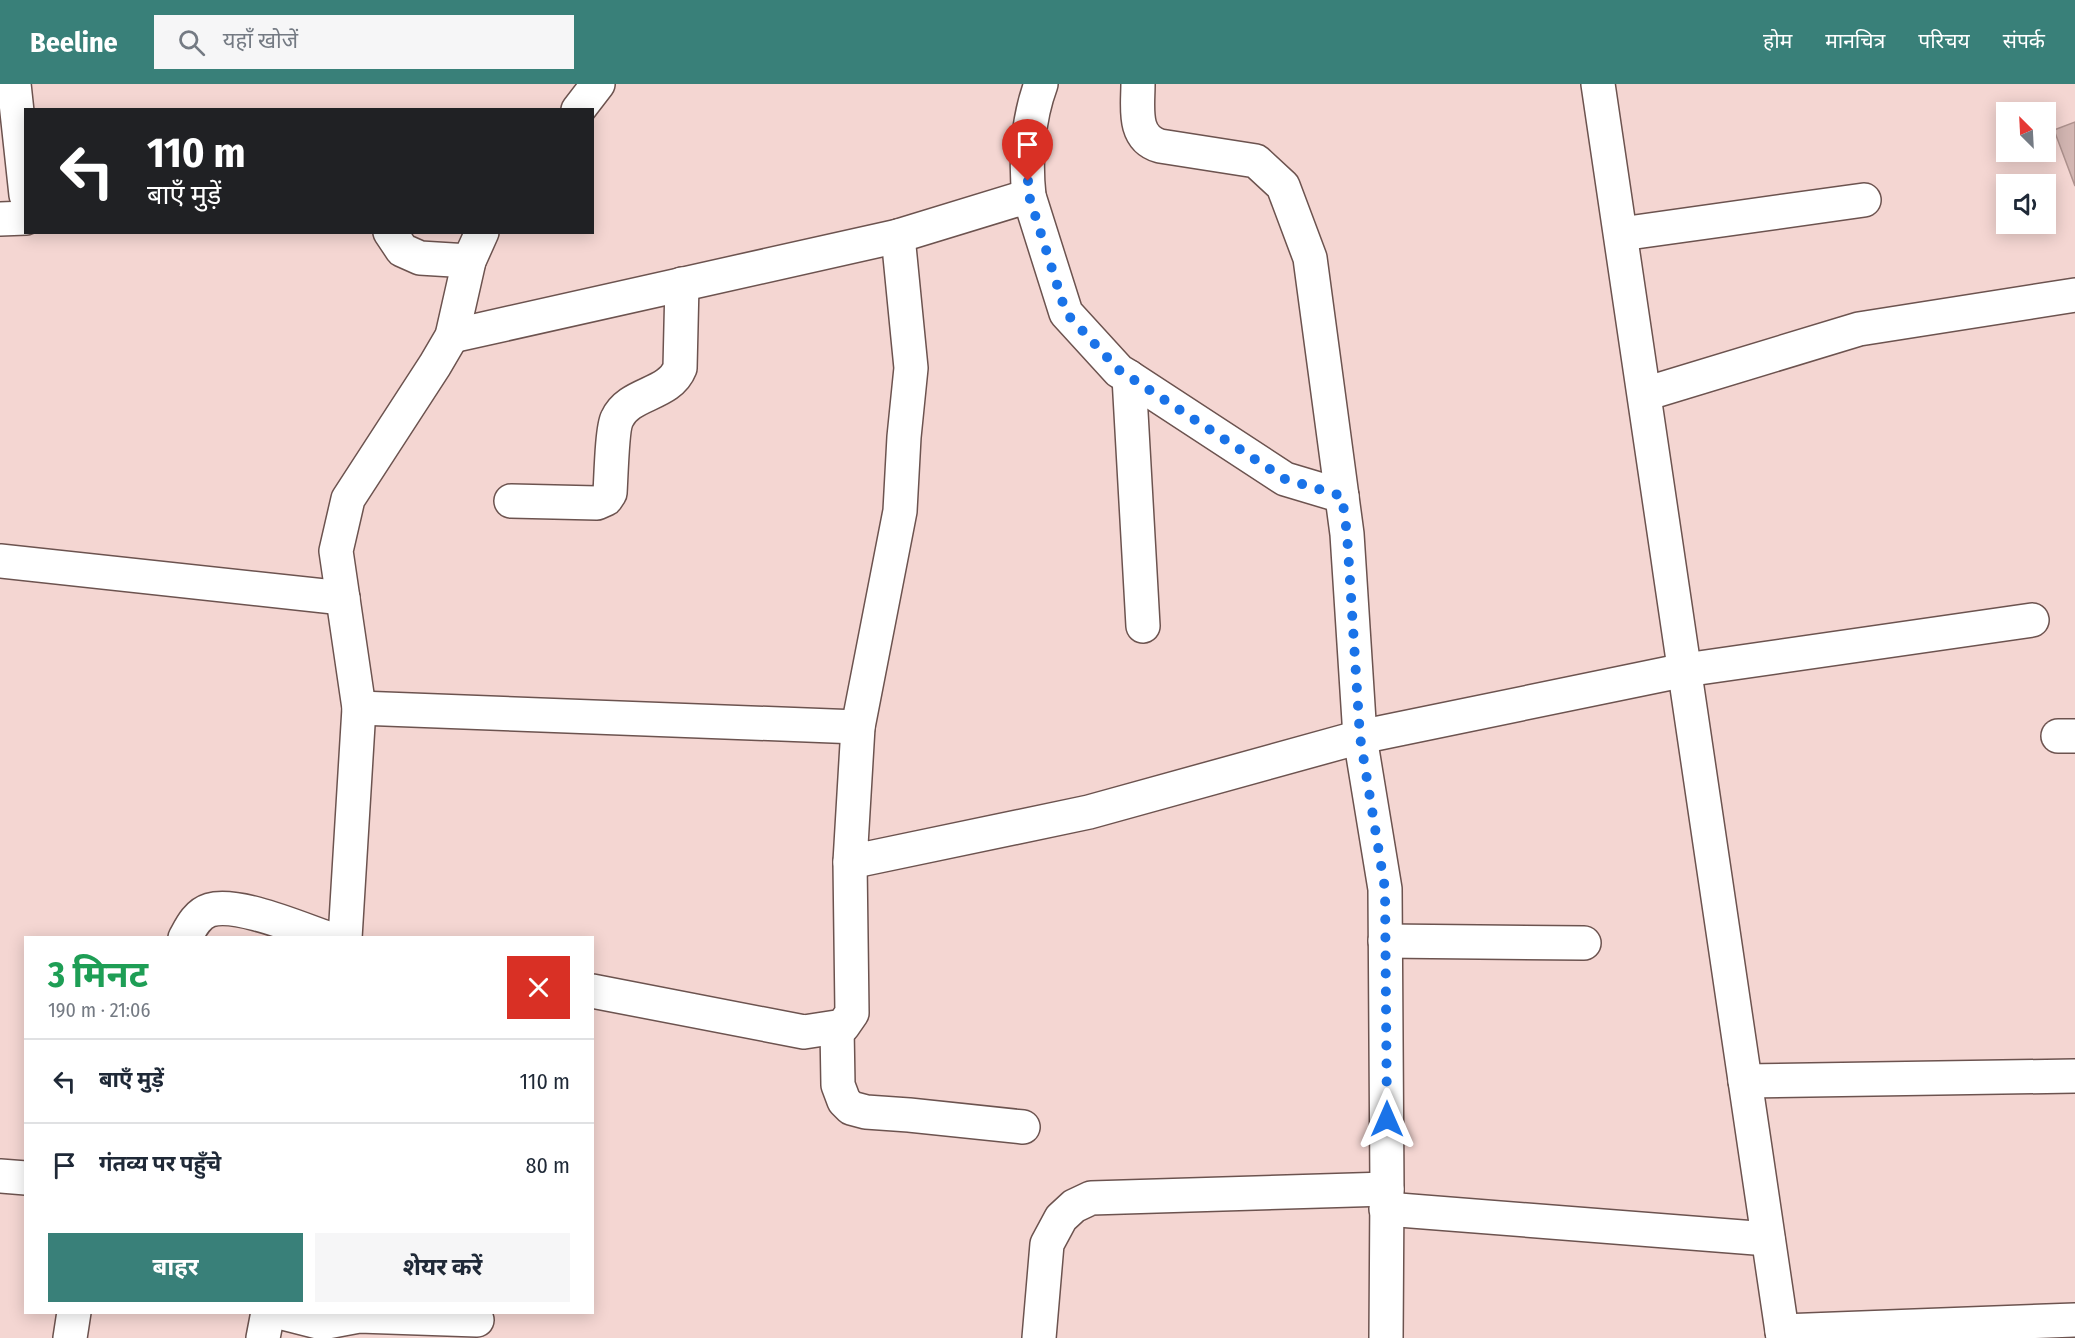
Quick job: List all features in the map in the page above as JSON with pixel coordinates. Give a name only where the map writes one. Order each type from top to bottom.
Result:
[{"type":"street","points":[[14,84],[24,176]]},
{"type":"street","points":[[580,108],[598,84]]},
{"type":"street","points":[[1041,84],[1034,101],[1028,137],[1029,196],[1066,313],[1119,370],[1129,377],[1285,479],[1342,496]]},
{"type":"street","points":[[1138,84],[1138,122],[1144,137],[1150,143],[1256,161],[1282,186],[1310,258],[1347,534],[1360,737],[1385,889],[1386,1338]]},
{"type":"street","points":[[1598,84],[1622,234],[1782,1335],[2075,1320]]},
{"type":"street","points":[[452,336],[898,236],[1029,196]]},
{"type":"street","points":[[1622,234],[1864,200]]},
{"type":"street","points":[[0,219],[24,218]]},
{"type":"street","points":[[345,936],[359,708],[336,551],[348,498],[452,336],[475,247],[420,258],[402,250],[391,234]]},
{"type":"street","points":[[594,991],[804,1032],[843,1026],[852,1013],[850,862],[858,727],[900,512],[911,368],[898,236]]},
{"type":"street","points":[[511,501],[597,503],[606,499],[610,493],[616,420],[626,406],[669,384],[680,368],[682,284]]},
{"type":"street","points":[[1645,394],[1859,329],[2075,296]]},
{"type":"street","points":[[1129,377],[1143,626]]},
{"type":"street","points":[[0,561],[343,598]]},
{"type":"street","points":[[850,862],[1089,812],[1360,737],[1685,670],[2032,620]]},
{"type":"street","points":[[359,708],[858,727]]},
{"type":"street","points":[[186,936],[197,918],[209,910],[239,909],[321,936]]},
{"type":"street","points":[[1385,942],[1584,943]]},
{"type":"street","points":[[837,1028],[838,1085],[844,1101],[851,1108],[866,1112],[1023,1127]]},
{"type":"street","points":[[1745,1081],[2075,1076]]},
{"type":"street","points":[[0,1176],[24,1178]]},
{"type":"street","points":[[1039,1338],[1047,1244],[1061,1218],[1074,1206],[1091,1198],[1386,1199],[1768,1239]]},
{"type":"street","points":[[70,1338],[74,1314]]},
{"type":"street","points":[[263,1338],[268,1314]]},
{"type":"street","points":[[287,1314],[322,1323],[359,1316],[477,1320]]},
{"type":"building","points":[[2075,122],[2075,186],[2056,135],[2056,129]]},
{"type":"route","points":[[1028,181],[1029,196],[1066,313],[1119,370],[1285,479],[1342,496],[1347,534],[1360,737],[1385,889],[1387,1119]]}]
